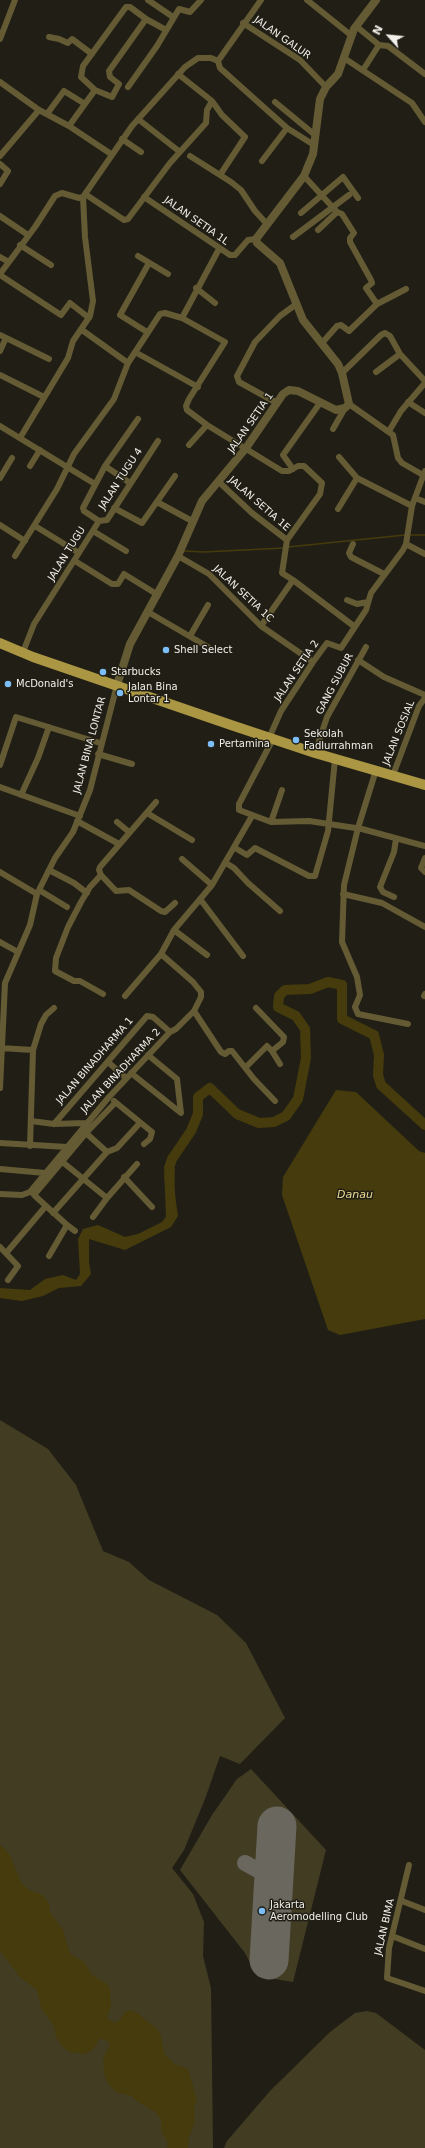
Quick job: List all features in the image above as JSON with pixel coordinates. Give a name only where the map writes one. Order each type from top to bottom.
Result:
[{"type":"main road","points":[[0,643],[315,753],[425,785]]},
{"type":"street","points":[[0,39],[15,0]]},
{"type":"street","points":[[148,0],[173,17]]},
{"type":"street","points":[[128,86],[166,30],[173,17],[180,9],[190,12],[202,0]]},
{"type":"street","points":[[218,62],[243,23],[261,0]]},
{"type":"street","points":[[307,0],[352,36]]},
{"type":"street","points":[[333,429],[347,406],[342,373],[322,343],[309,328],[295,304],[283,269],[276,259],[257,243],[256,239],[304,176],[311,161],[318,106],[326,87],[338,74],[356,26],[376,0]]},
{"type":"street","points":[[148,20],[109,71],[110,77],[118,84],[112,97],[95,90],[81,77],[83,66],[126,7],[130,7],[148,20],[166,30]]},
{"type":"street","name":"JALAN GALUR","points":[[243,23],[300,60],[326,87]]},
{"type":"street","points":[[356,26],[379,45],[388,46],[425,74]]},
{"type":"street","points":[[49,37],[68,43],[72,39],[92,54]]},
{"type":"street","points":[[363,70],[379,45]]},
{"type":"street","points":[[20,438],[68,358],[73,341],[89,318],[93,301],[86,238],[84,196],[122,139],[138,119],[189,63],[198,58],[211,58],[218,62],[220,68],[287,128],[314,145]]},
{"type":"street","points":[[344,58],[416,105],[425,122]]},
{"type":"street","points":[[178,74],[212,101],[222,115],[245,137],[220,175]]},
{"type":"street","points":[[1,85],[39,110],[69,126],[111,154]]},
{"type":"street","points":[[69,126],[95,90]]},
{"type":"street","points":[[46,114],[64,91],[85,104]]},
{"type":"street","points":[[89,318],[70,303],[61,315],[1,272],[58,194],[62,193],[79,198],[84,196],[124,220],[128,219],[144,196],[206,123],[207,110],[212,101]]},
{"type":"street","points":[[275,102],[315,135]]},
{"type":"street","points":[[0,156],[39,110]]},
{"type":"street","points":[[138,119],[180,152]]},
{"type":"street","points":[[262,161],[287,128]]},
{"type":"street","points":[[122,139],[141,152]]},
{"type":"street","points":[[190,156],[220,175],[243,193],[255,211],[267,224]]},
{"type":"street","points":[[0,164],[8,171],[0,184]]},
{"type":"street","points":[[304,176],[337,212],[342,214],[354,233],[350,242],[371,280],[372,283],[366,288],[377,304]]},
{"type":"street","points":[[301,213],[343,177],[358,198]]},
{"type":"street","points":[[292,237],[332,206],[349,195]]},
{"type":"street","name":"JALAN SETIA 1L","points":[[144,196],[219,249],[232,256],[240,250],[246,242],[256,239]]},
{"type":"street","points":[[318,230],[337,212]]},
{"type":"street","points":[[0,216],[28,235]]},
{"type":"street","points":[[20,245],[51,265]]},
{"type":"street","points":[[182,318],[196,288],[219,249]]},
{"type":"street","points":[[0,256],[9,262]]},
{"type":"street","points":[[138,256],[168,274]]},
{"type":"street","points":[[147,332],[120,315],[149,263]]},
{"type":"street","points":[[196,288],[215,303]]},
{"type":"street","points":[[322,343],[337,326],[341,325],[349,331],[377,304],[406,289]]},
{"type":"street","points":[[277,403],[239,382],[237,376],[255,342],[280,316],[295,304]]},
{"type":"street","points":[[15,556],[35,526],[68,468],[74,454],[114,399],[128,363],[147,332],[162,313],[182,318],[225,342],[186,406],[190,412],[207,425],[282,471],[286,472],[301,465],[307,468],[320,480],[322,487],[320,494],[287,540],[282,573],[355,627]]},
{"type":"street","points":[[82,330],[128,363]]},
{"type":"street","points":[[342,373],[383,334],[390,336],[400,354],[425,382],[408,402],[389,431]]},
{"type":"street","points":[[0,351],[3,337],[49,359]]},
{"type":"street","points":[[135,352],[198,387]]},
{"type":"street","points":[[376,372],[400,354]]},
{"type":"street","points":[[0,375],[44,397]]},
{"type":"street","name":"JALAN SETIA 1","points":[[117,685],[129,648],[178,556],[202,501],[246,448],[283,394],[289,390],[298,391],[336,410],[347,406]]},
{"type":"street","points":[[408,402],[425,413]]},
{"type":"street","points":[[293,469],[283,455],[320,403]]},
{"type":"street","points":[[347,406],[389,431],[395,440],[398,458],[402,463],[424,473],[414,498],[406,535],[406,544],[425,554]]},
{"type":"street","name":"JALAN TUGU 4","points":[[95,484],[105,466],[138,419]]},
{"type":"street","points":[[190,445],[207,425]]},
{"type":"street","points":[[0,426],[95,484]]},
{"type":"street","name":"JALAN TUGU 4","points":[[99,522],[105,521],[158,441]]},
{"type":"street","points":[[30,466],[40,450]]},
{"type":"street","points":[[339,457],[358,478],[412,506]]},
{"type":"street","points":[[0,478],[12,458]]},
{"type":"street","points":[[105,466],[130,483]]},
{"type":"street","points":[[114,508],[142,523],[175,476]]},
{"type":"street","points":[[338,509],[358,478]]},
{"type":"street","name":"JALAN SETIA 1E","points":[[219,482],[252,513],[287,540]]},
{"type":"street","name":"JALAN TUGU","points":[[23,652],[34,624],[99,522],[83,510],[95,484]]},
{"type":"street","points":[[414,498],[425,502]]},
{"type":"street","points":[[157,502],[192,521]]},
{"type":"street","points":[[0,525],[24,541]]},
{"type":"street","points":[[35,526],[79,553]]},
{"type":"street","points":[[93,531],[126,551]]},
{"type":"street","points":[[353,544],[349,553],[351,557],[384,574]]},
{"type":"street","name":"JALAN SETIA 2","points":[[252,816],[240,810],[239,804],[271,738],[281,711],[327,643],[331,643],[340,649],[366,610],[371,593],[406,544]]},
{"type":"street","name":"JALAN SETIA 1C","points":[[178,556],[209,574],[261,626],[313,662]]},
{"type":"street","points":[[75,561],[112,584],[118,584],[124,574],[158,594]]},
{"type":"street","points":[[261,626],[293,580]]},
{"type":"street","points":[[347,600],[357,604],[368,602]]},
{"type":"street","points":[[190,636],[208,605]]},
{"type":"street","points":[[148,612],[208,647]]},
{"type":"street","name":"GANG SUBUR","points":[[315,753],[327,717],[366,648]]},
{"type":"street","points":[[358,660],[384,677],[425,695]]},
{"type":"street","name":"JALAN BINA LONTAR","points":[[3,985],[30,925],[38,892],[49,870],[73,832],[90,790],[100,743],[117,685]]},
{"type":"street","name":"JALAN SOSIAL","points":[[393,775],[419,706],[425,698]]},
{"type":"street","points":[[0,764],[16,717],[100,743]]},
{"type":"street","points":[[21,795],[38,758],[49,727]]},
{"type":"street","points":[[98,754],[132,764]]},
{"type":"street","points":[[235,848],[247,855],[255,848],[282,863],[313,877],[328,831],[335,759]]},
{"type":"street","points":[[376,770],[358,828],[344,885],[342,942],[357,977],[360,995],[355,1007],[356,1012],[362,1016],[408,1024]]},
{"type":"street","points":[[0,787],[78,818],[119,844]]},
{"type":"street","points":[[271,822],[282,790]]},
{"type":"street","points":[[156,802],[148,813],[129,832],[99,870],[101,875],[116,891],[129,890],[161,911],[165,912],[175,903]]},
{"type":"street","points":[[148,813],[192,840]]},
{"type":"street","points":[[125,996],[161,954],[174,930],[189,910],[212,885],[235,848],[252,816],[271,822],[293,820],[358,828],[425,846]]},
{"type":"street","points":[[116,822],[129,832]]},
{"type":"street","points":[[394,896],[383,892],[380,887],[394,852],[396,839]]},
{"type":"street","points":[[425,858],[421,868],[425,872]]},
{"type":"street","points":[[182,859],[212,885]]},
{"type":"street","points":[[226,863],[234,868],[280,911]]},
{"type":"street","points":[[49,870],[74,883],[87,893]]},
{"type":"street","points":[[1,874],[67,907]]},
{"type":"street","points":[[101,875],[87,893],[68,927],[56,958],[55,970],[74,982],[80,981],[103,994]]},
{"type":"street","points":[[343,894],[382,903],[425,927]]},
{"type":"street","points":[[200,899],[243,956]]},
{"type":"street","points":[[174,930],[207,955]]},
{"type":"street","points":[[0,942],[18,952]]},
{"type":"street","points":[[161,954],[189,978],[201,992],[201,997],[194,1011],[220,1052],[225,1054],[232,1051],[254,1079],[275,1101]]},
{"type":"street","points":[[0,1088],[3,985]]},
{"type":"street","points":[[30,1146],[33,1050],[46,1014],[54,1008]]},
{"type":"street","points":[[256,1008],[284,1037],[283,1042],[272,1051]]},
{"type":"street","name":"JALAN BINADHARMA 2","points":[[60,1160],[67,1147],[109,1097],[170,1032],[176,1029],[194,1011]]},
{"type":"street","name":"JALAN BINADHARMA 1","points":[[54,1124],[150,1015],[170,1032]]},
{"type":"street","points":[[246,1067],[265,1047],[268,1047],[272,1051],[280,1064]]},
{"type":"street","points":[[1,1048],[33,1050]]},
{"type":"street","points":[[108,1062],[179,1113],[182,1111],[177,1079],[148,1055]]},
{"type":"street","points":[[109,1097],[152,1134],[150,1139],[144,1144]]},
{"type":"street","points":[[75,1231],[34,1195],[60,1160],[116,1103]]},
{"type":"street","points":[[31,1121],[54,1124],[86,1123]]},
{"type":"street","points":[[53,1213],[82,1178],[107,1152],[117,1148],[140,1124]]},
{"type":"street","points":[[86,1133],[107,1152]]},
{"type":"street","points":[[0,1143],[30,1146],[67,1147]]},
{"type":"street","points":[[0,1194],[22,1195],[30,1192],[45,1172],[60,1160]]},
{"type":"street","points":[[60,1160],[107,1198]]},
{"type":"street","points":[[94,1217],[124,1177],[137,1164]]},
{"type":"street","points":[[0,1169],[45,1172]]},
{"type":"street","points":[[124,1177],[152,1207]]},
{"type":"street","points":[[7,1252],[45,1206]]},
{"type":"street","points":[[49,1256],[67,1225]]},
{"type":"street","points":[[0,1247],[7,1252],[18,1266],[8,1280]]},
{"type":"street","name":"JALAN BIMA","points":[[409,1865],[402,1901],[392,1936],[387,1978],[425,1991]]},
{"type":"street","points":[[402,1901],[425,1910]]},
{"type":"street","points":[[392,1936],[425,1949]]},
{"type":"shaded area","points":[[0,1420],[48,1449],[76,1485],[103,1551],[129,1562],[149,1580],[217,1615],[246,1643],[285,1718],[240,1764],[220,1756],[205,1799],[184,1850],[172,1868],[193,1894],[204,1922],[203,1956],[211,1988],[213,2148],[0,2148]]},
{"type":"shaded area","name":"Jakarta Aeromodelling Club","points":[[251,1769],[326,1850],[293,1982],[257,1976],[245,1953],[180,1870],[212,1815],[237,1779]]},
{"type":"shaded area","points":[[367,2011],[376,2013],[425,2050],[425,2148],[224,2148],[227,2141],[270,2091],[330,2032],[355,2013]]},
{"type":"water","name":"Danau","points":[[336,1090],[356,1092],[419,1151],[425,1153],[425,1319],[340,1335],[328,1330],[282,1195],[283,1177]]},
{"type":"water","points":[[179,1148],[169,1168],[175,1168],[174,1188],[178,1216],[171,1227],[125,1250],[89,1239],[89,1262],[91,1274],[81,1286],[59,1288],[43,1296],[22,1301],[0,1298],[0,1288],[30,1290],[45,1279],[63,1275],[76,1280],[80,1274],[78,1239],[83,1229],[98,1225],[125,1237],[138,1234],[162,1222],[167,1215],[168,1197],[164,1178],[168,1160]]},
{"type":"water","points":[[0,1844],[10,1855],[21,1882],[29,1890],[43,1895],[49,1903],[50,1912],[63,1930],[70,1954],[84,1962],[92,1975],[106,1983],[110,1989],[111,2007],[107,2016],[108,2019],[115,2023],[120,2020],[124,2013],[130,2010],[137,2013],[156,2028],[161,2035],[164,2053],[174,2064],[188,2069],[197,2100],[194,2106],[195,2122],[189,2136],[188,2148],[167,2148],[168,2144],[161,2130],[161,2120],[156,2112],[138,2102],[132,2096],[116,2092],[109,2085],[104,2073],[103,2058],[109,2046],[109,2042],[100,2038],[93,2050],[84,2054],[69,2052],[61,2045],[56,2037],[54,2027],[41,2008],[37,1990],[20,1977],[0,1951]]},
{"type":"waterway","points":[[288,547],[405,535]]},
{"type":"waterway","points":[[409,535],[425,535]]},
{"type":"waterway","points":[[184,551],[204,552],[284,548]]},
{"type":"waterway","points":[[171,1217],[169,1168],[172,1159],[191,1131],[198,1114],[198,1097],[210,1088],[237,1114],[259,1123],[274,1122],[286,1116],[298,1099],[306,1058],[305,1029],[296,1016],[278,1007],[279,996],[285,990],[310,989],[328,982],[342,985],[342,1019],[374,1035],[379,1055],[378,1075],[381,1085],[425,1125]]},
{"type":"taxiway","points":[[245,1863],[274,1879]]},
{"type":"runway","points":[[269,1960],[277,1826]]},
{"type":"place","name":"Shell Select","points":[[166,650]]},
{"type":"place","name":"Starbucks","points":[[103,672]]},
{"type":"place","name":"McDonald's","points":[[8,684]]},
{"type":"place","name":"Jalan Bina Lontar 1","points":[[120,693]]},
{"type":"place","name":"Sekolah Fadlurrahman","points":[[296,740]]},
{"type":"place","name":"Pertamina","points":[[211,744]]},
{"type":"place","name":"Jakarta Aeromodelling Club","points":[[262,1911]]}]
